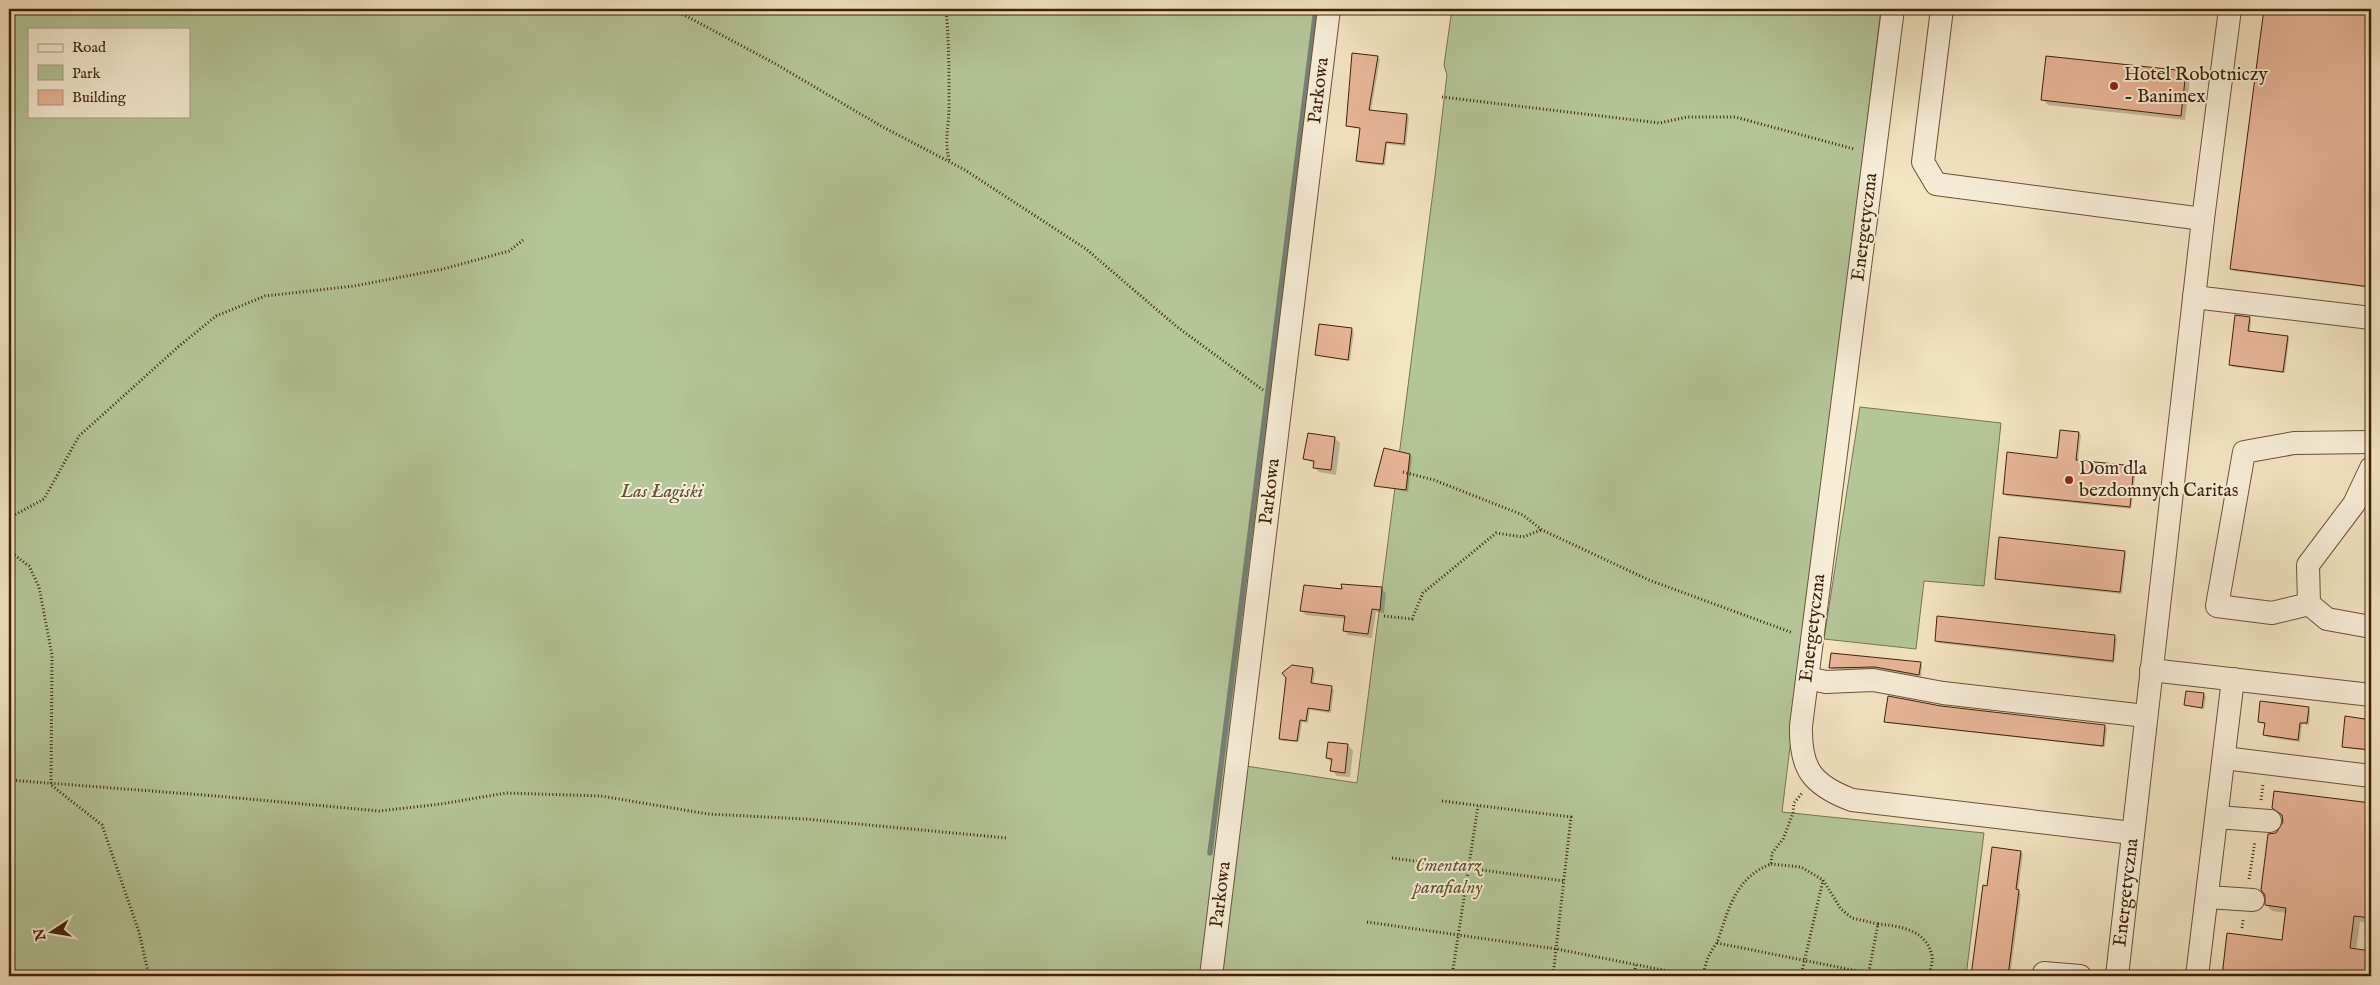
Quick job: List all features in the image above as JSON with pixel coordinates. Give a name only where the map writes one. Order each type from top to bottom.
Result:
[{"type":"street","name":"Parkowa","points":[[1211,976],[1329,9]]},
{"type":"street","name":"Energetyczna","points":[[1892,9],[1800,746],[1813,779],[1829,792],[1852,800],[2132,834],[2116,976]]},
{"type":"street","points":[[1942,9],[1923,162],[1936,184],[2203,219]]},
{"type":"street","points":[[2132,834],[2203,219],[2230,9]]},
{"type":"street","points":[[2194,297],[2371,318]]},
{"type":"street","points":[[2308,604],[2272,613],[2216,606],[2244,452],[2294,443],[2371,442]]},
{"type":"street","points":[[2308,604],[2308,565],[2354,504],[2371,468]]},
{"type":"street","points":[[2308,604],[2327,619],[2371,628]]},
{"type":"street","points":[[2151,670],[2371,696]]},
{"type":"street","points":[[1807,678],[1826,682],[1873,680],[1943,693],[2146,716]]},
{"type":"street","points":[[2197,976],[2233,679]]},
{"type":"street","points":[[2224,758],[2371,776]]},
{"type":"street","points":[[2217,817],[2270,821]]},
{"type":"street","points":[[2207,897],[2253,900]]},
{"type":"street","points":[[2044,976],[2044,973],[2080,976]]},
{"type":"path","points":[[673,9],[774,63],[881,126],[949,160],[1086,249],[1184,332],[1268,394],[1282,397]]},
{"type":"path","points":[[946,9],[950,52],[949,113],[945,139],[949,160]]},
{"type":"path","points":[[1442,97],[1660,123],[1687,117],[1735,117],[1874,156]]},
{"type":"path","points":[[9,518],[44,499],[79,436],[178,347],[216,316],[265,296],[354,286],[443,269],[509,251],[523,240]]},
{"type":"path","points":[[1402,472],[1434,480],[1523,515],[1542,530],[1649,580],[1812,640]]},
{"type":"path","points":[[1384,616],[1412,619],[1423,593],[1496,533],[1523,537],[1542,530]]},
{"type":"path","points":[[9,551],[29,566],[39,587],[52,655],[51,785]]},
{"type":"path","points":[[9,780],[379,811],[441,804],[506,793],[601,796],[708,814],[805,820],[1007,838]]},
{"type":"path","points":[[51,785],[102,825],[139,932],[148,976]]},
{"type":"path","points":[[1442,801],[1571,816],[1554,976]]},
{"type":"path","points":[[1771,864],[1772,853],[1783,839],[1793,813],[1794,803]]},
{"type":"path","points":[[1452,976],[1478,806]]},
{"type":"path","points":[[1392,858],[1564,880]]},
{"type":"path","points":[[1703,976],[1709,955],[1717,943],[1726,912],[1737,890],[1758,869],[1771,864],[1801,867],[1823,880],[1841,909],[1852,918],[1895,926],[1915,932],[1926,942],[1932,957],[1929,976]]},
{"type":"path","points":[[1801,976],[1823,880]]},
{"type":"path","points":[[1367,922],[1557,949],[1693,976]]},
{"type":"path","points":[[1869,975],[1878,924]]},
{"type":"path","points":[[1717,943],[1869,975],[1883,976]]},
{"type":"path","points":[[1634,976],[1636,965]]},
{"type":"green space","name":"Las Łagiski","points":[[9,9],[1315,9],[1203,976],[9,976]]},
{"type":"green space","name":"Cmentarz parafialny","points":[[1452,9],[1881,9],[1782,812],[1984,833],[1966,976],[1221,976],[1246,766],[1357,783],[1435,176],[1447,75],[1444,65]]},
{"type":"green space","points":[[1860,407],[2001,423],[1984,586],[1924,581],[1916,649],[1824,639]]},
{"type":"building","points":[[2264,9],[2371,9],[2371,287],[2230,269]]},
{"type":"building","points":[[1352,53],[1378,56],[1369,110],[1407,114],[1404,144],[1386,142],[1383,164],[1356,161],[1360,128],[1346,126]]},
{"type":"building","name":"Hotel Robotniczy - Banimex","points":[[2046,56],[2186,71],[2181,116],[2041,100]]},
{"type":"building","points":[[2235,315],[2250,317],[2248,331],[2288,336],[2283,372],[2229,365]]},
{"type":"building","points":[[1319,324],[1352,328],[1348,360],[1315,355]]},
{"type":"building","name":"Dom dla bezdomnych Caritas","points":[[2060,430],[2079,432],[2076,460],[2134,466],[2130,507],[2003,494],[2007,452],[2057,458]]},
{"type":"building","points":[[1308,433],[1335,437],[1331,470],[1313,468],[1314,461],[1303,459]]},
{"type":"building","points":[[1384,448],[1410,454],[1406,490],[1374,486]]},
{"type":"building","points":[[1999,537],[2125,551],[2120,592],[1995,579]]},
{"type":"building","points":[[1341,584],[1382,587],[1380,610],[1372,609],[1368,634],[1343,631],[1345,616],[1300,611],[1304,585],[1342,589]]},
{"type":"building","points":[[1937,616],[2115,635],[2113,661],[1935,641]]},
{"type":"building","points":[[1831,653],[1921,662],[1919,675],[1875,667],[1829,668]]},
{"type":"building","points":[[1292,665],[1313,668],[1311,683],[1332,686],[1329,711],[1308,708],[1306,721],[1300,720],[1297,741],[1279,739],[1286,678],[1282,673]]},
{"type":"building","points":[[2186,691],[2204,693],[2202,708],[2184,705]]},
{"type":"building","points":[[1888,696],[1941,706],[2105,725],[2103,746],[1884,722]]},
{"type":"building","points":[[2260,701],[2309,707],[2307,723],[2300,723],[2298,740],[2263,735],[2265,723],[2258,722]]},
{"type":"building","points":[[2345,716],[2371,720],[2371,750],[2342,747]]},
{"type":"building","points":[[1328,742],[1348,744],[1345,773],[1330,771],[1332,759],[1326,758]]},
{"type":"building","points":[[2274,791],[2371,803],[2371,918],[2354,916],[2350,948],[2371,951],[2371,976],[2222,976],[2227,933],[2282,940],[2286,908],[2265,905],[2265,895],[2261,890],[2268,834],[2276,833],[2283,822],[2282,815],[2272,808]]},
{"type":"building","points":[[1992,847],[2021,851],[2016,889],[2019,890],[2008,976],[1971,976],[1983,885],[1987,886]]},
{"type":"waterway","points":[[1210,853],[1316,9]]},
{"type":"place","name":"Hotel Robotniczy - Banimex","points":[[2114,86]]},
{"type":"place","name":"Dom dla bezdomnych Caritas","points":[[2069,480]]}]
